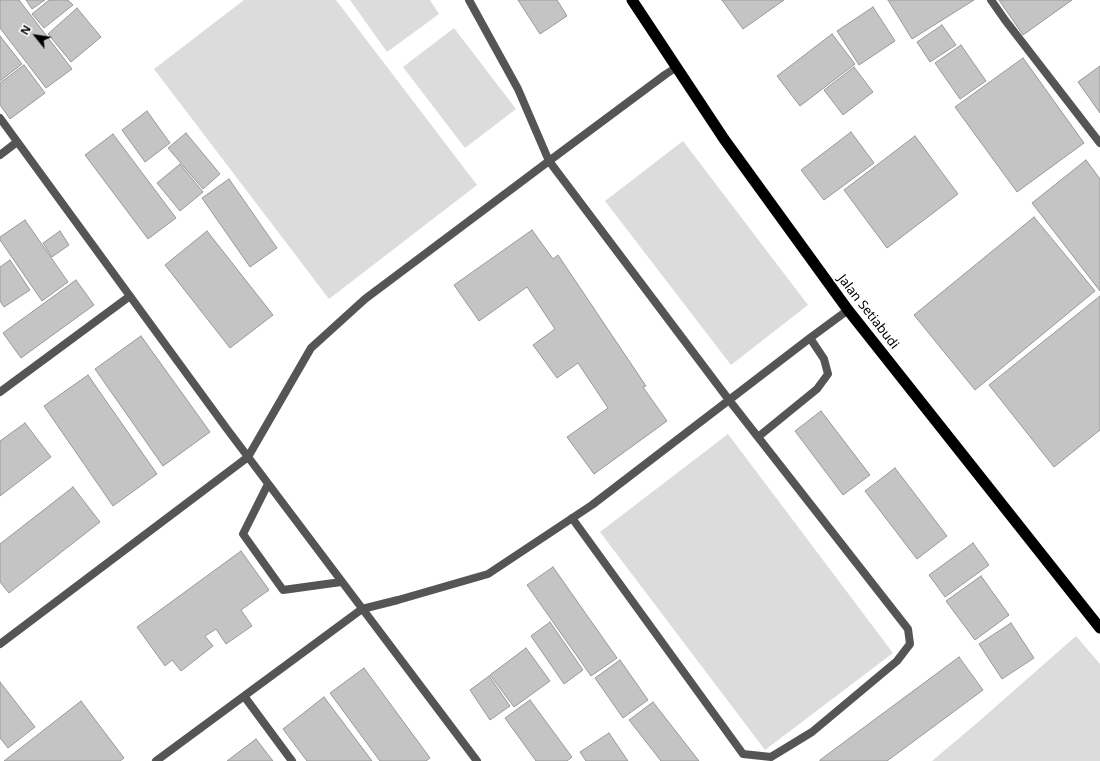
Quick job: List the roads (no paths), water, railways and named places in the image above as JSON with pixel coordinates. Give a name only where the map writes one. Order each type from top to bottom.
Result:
[{"type":"highway","name":"Jalan Setiabudi","points":[[632,0],[724,139],[848,310],[1100,628]]},
{"type":"street","points":[[469,0],[518,89],[549,161],[729,400],[908,629],[910,644],[897,661],[812,732],[772,757],[743,754],[572,518]]},
{"type":"street","points":[[991,0],[1100,144]]},
{"type":"street","points":[[0,644],[248,457],[311,348],[365,299],[677,67]]},
{"type":"street","points":[[0,118],[268,484],[477,761]]},
{"type":"street","points":[[0,155],[17,142]]},
{"type":"street","points":[[0,392],[130,296]]},
{"type":"street","points":[[156,761],[362,609],[488,574],[592,505],[848,310]]},
{"type":"street","points":[[758,437],[817,389],[828,374],[824,359],[810,338]]},
{"type":"street","points":[[268,484],[243,534],[284,590],[341,582]]},
{"type":"street","points":[[244,696],[292,761]]}]
